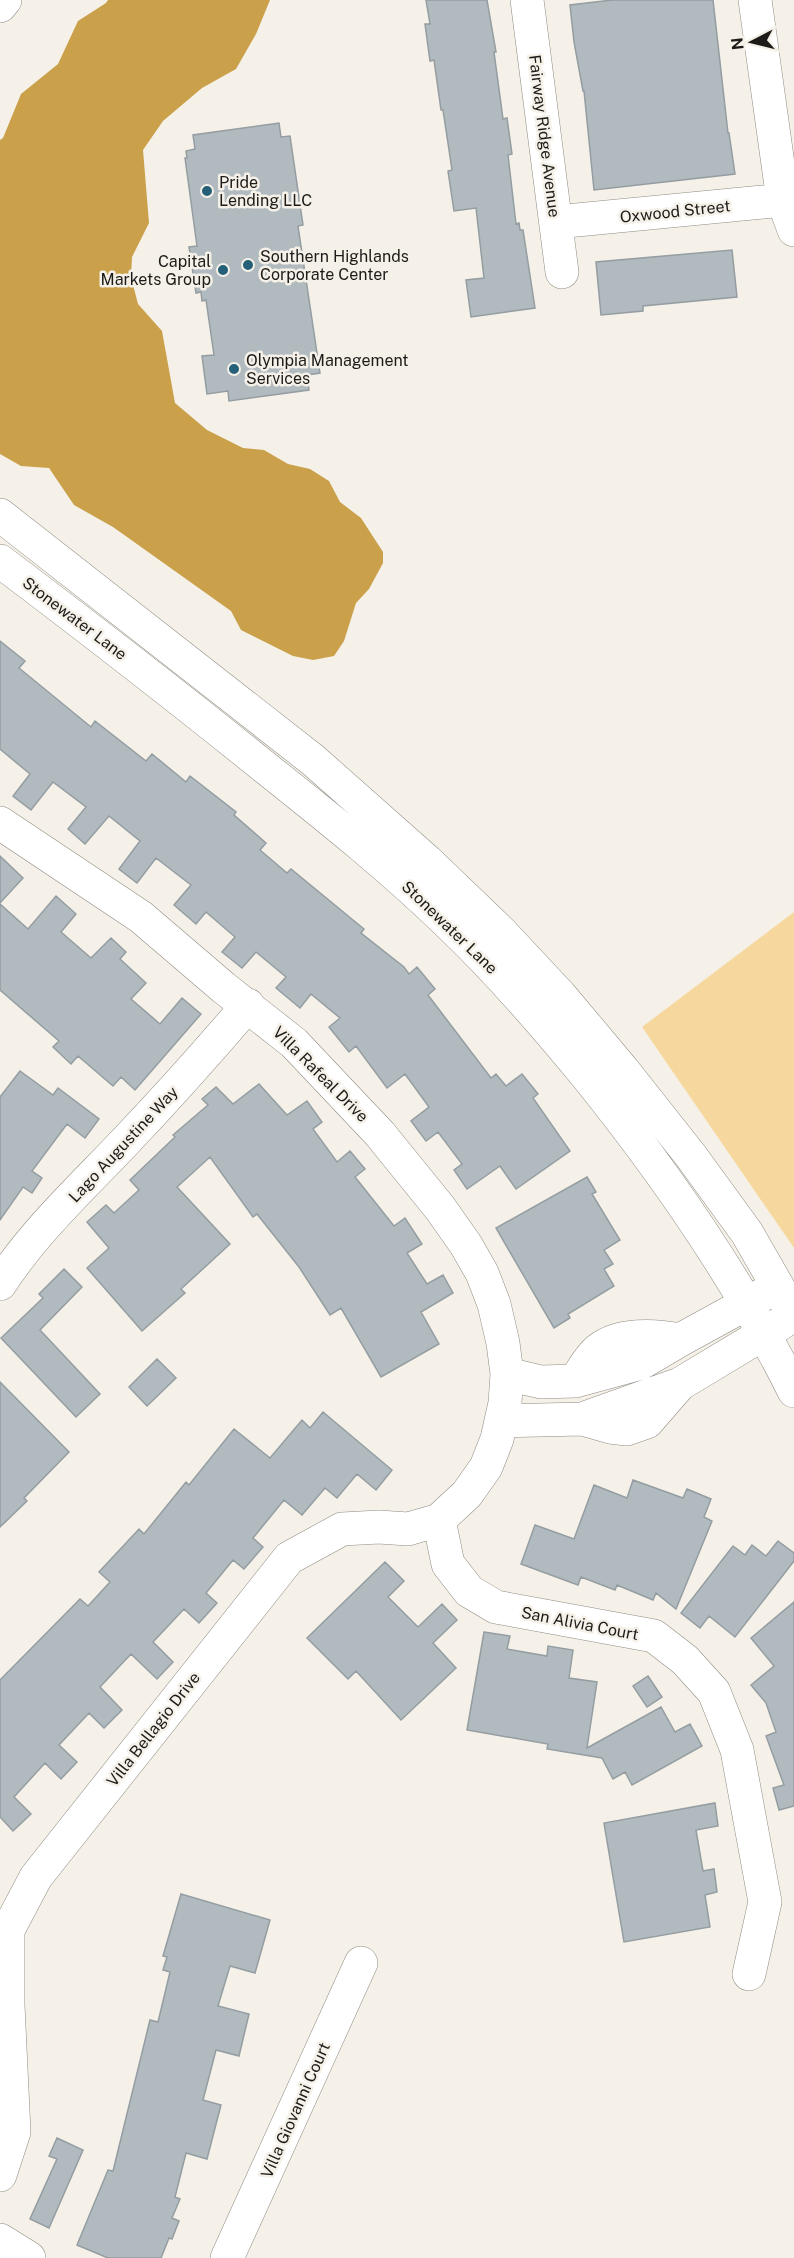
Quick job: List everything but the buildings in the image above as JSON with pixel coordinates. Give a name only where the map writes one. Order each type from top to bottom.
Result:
[{"type":"street","points":[[0,6],[5,0]]},
{"type":"street","name":"Fairway Ridge Avenue","points":[[527,0],[562,272]]},
{"type":"street","points":[[755,0],[790,210]]},
{"type":"street","name":"Oxwood Street","points":[[556,222],[790,210]]},
{"type":"street","name":"Stonewater Lane","points":[[0,515],[313,760],[485,916],[560,995],[638,1088],[786,1282],[794,1316]]},
{"type":"street","name":"Stonewater Lane","points":[[0,561],[135,663],[334,822],[409,887],[475,949],[550,1031],[635,1137],[694,1219],[764,1333],[794,1391]]},
{"type":"street","name":"Villa Rafeal Drive","points":[[0,823],[141,917],[224,988],[294,1043],[380,1134],[446,1217],[482,1273],[494,1304],[507,1374],[501,1421]]},
{"type":"street","name":"Lago Augustine Way","points":[[0,1284],[46,1226],[194,1069],[248,1005]]},
{"type":"street","points":[[507,1374],[541,1382],[575,1381],[641,1363],[786,1282]]},
{"type":"street","points":[[501,1421],[582,1419],[680,1384],[794,1316]]},
{"type":"street","name":"Villa Bellagio Drive","points":[[0,2175],[14,2132],[8,2005],[8,1930],[36,1877],[289,1558],[342,1529],[379,1527],[408,1529],[439,1520],[467,1494],[486,1467],[501,1421]]},
{"type":"street","name":"San Alivia Court","points":[[439,1520],[448,1564],[469,1591],[496,1607],[654,1636],[685,1660],[714,1692],[737,1750],[765,1902],[749,1974]]},
{"type":"street","name":"Villa Giovanni Court","points":[[227,2258],[361,1963]]},
{"type":"street","points":[[0,2240],[29,2258]]},
{"type":"shaded area","points":[[108,0],[270,0],[256,34],[236,69],[202,88],[163,121],[143,150],[149,223],[132,257],[131,277],[138,304],[162,331],[175,403],[207,430],[243,448],[264,450],[288,464],[310,469],[329,481],[340,502],[361,518],[383,552],[383,563],[369,589],[356,603],[344,641],[334,656],[313,660],[293,656],[241,630],[231,611],[113,527],[74,505],[49,468],[21,466],[0,454],[0,140],[3,138],[21,94],[58,64],[78,21]]},
{"type":"shaded area","points":[[794,912],[794,1248],[642,1027]]},
{"type":"place","name":"Pride Lending LLC","points":[[207,191]]},
{"type":"place","name":"Southern Highlands Corporate Center","points":[[248,265]]},
{"type":"place","name":"Capital Markets Group","points":[[223,270]]},
{"type":"place","name":"Olympia Management Services","points":[[234,369]]}]
